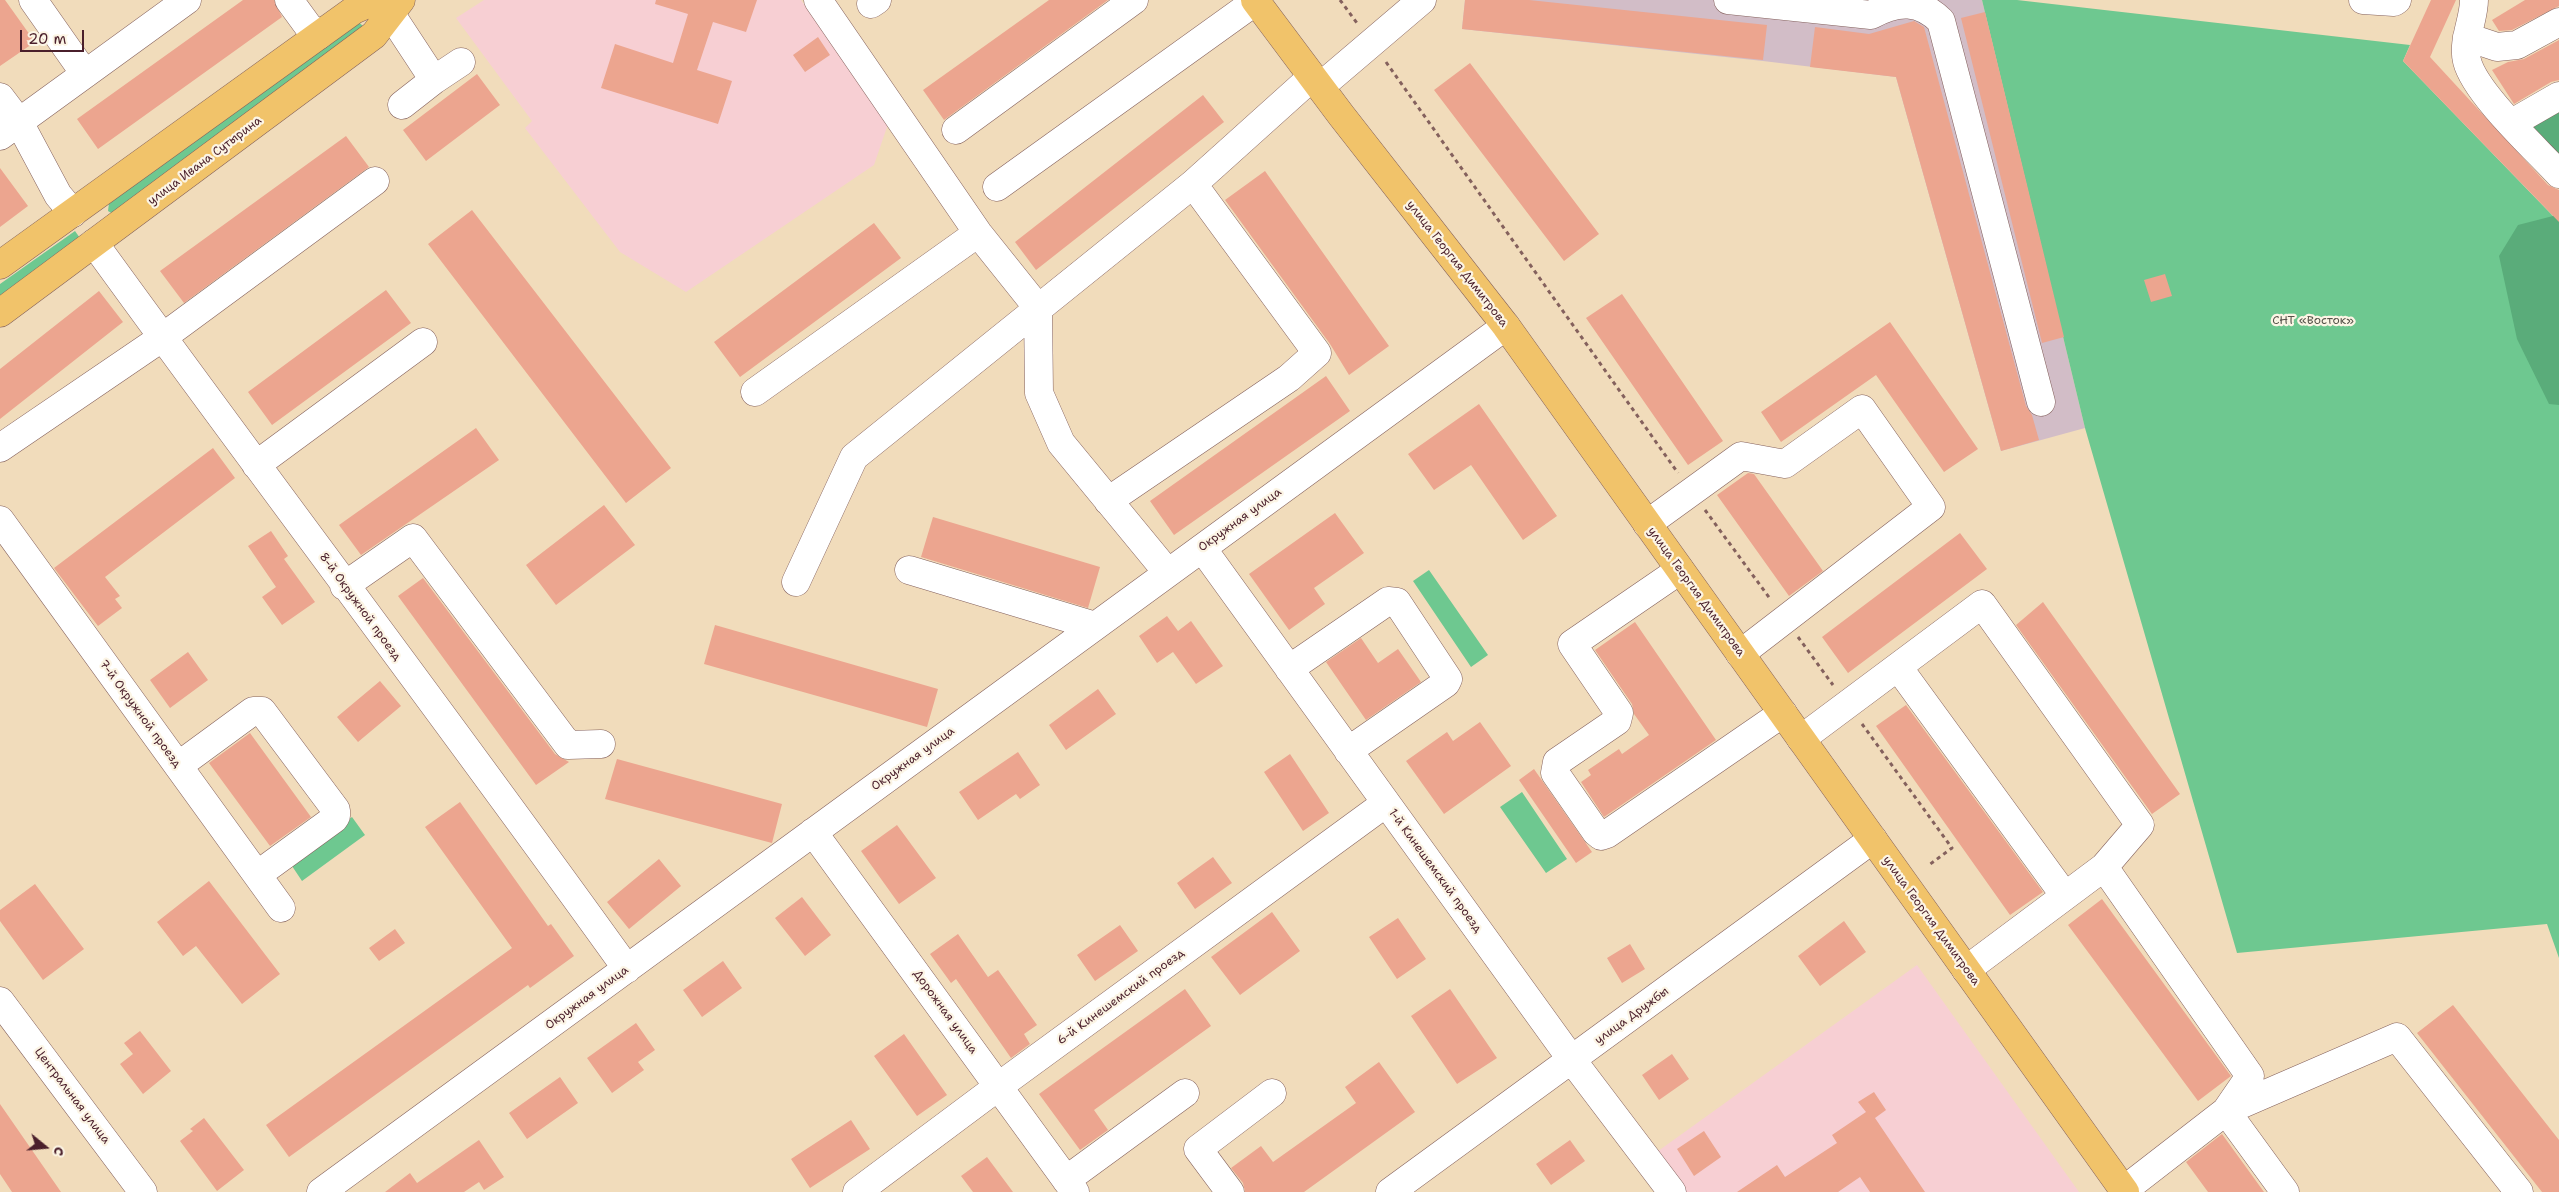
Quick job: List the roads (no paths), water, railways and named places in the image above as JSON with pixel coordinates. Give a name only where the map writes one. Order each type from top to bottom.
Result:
[{"type":"main road","name":"улица Георгия Димитрова","points":[[1255,0],[1341,115],[1506,326],[2124,1191]]},
{"type":"main road","points":[[0,265],[354,10],[389,4]]},
{"type":"main road","name":"улица Ивана Сутырина","points":[[0,313],[374,35],[389,4]]},
{"type":"main road","points":[[73,212],[94,243]]},
{"type":"street","points":[[33,0],[85,74]]},
{"type":"street","points":[[10,129],[187,0]]},
{"type":"street","points":[[289,0],[308,26],[319,35]]},
{"type":"street","points":[[818,0],[978,233],[1038,308],[1039,393],[1061,443],[1168,573]]},
{"type":"street","points":[[956,130],[1134,0]]},
{"type":"street","points":[[997,187],[1255,0]]},
{"type":"street","points":[[796,582],[854,457],[1193,184],[1317,81],[1372,43],[1422,0]]},
{"type":"street","points":[[1728,0],[1871,15],[1884,7],[1908,1],[1930,7],[1936,14],[1941,21],[2041,402]]},
{"type":"street","points":[[2363,0],[2394,2],[2397,0]]},
{"type":"street","points":[[2498,0],[2472,18],[2467,60],[2477,83],[2559,174]]},
{"type":"street","points":[[389,4],[434,80]]},
{"type":"street","points":[[2472,18],[2497,47],[2517,45],[2559,22]]},
{"type":"street","points":[[402,105],[461,62]]},
{"type":"street","points":[[2512,123],[2559,96]]},
{"type":"street","points":[[0,97],[10,129],[58,195],[73,212]]},
{"type":"street","points":[[0,448],[163,337],[375,181]]},
{"type":"street","points":[[1108,501],[1289,378],[1317,353],[1193,184]]},
{"type":"street","points":[[755,392],[978,233]]},
{"type":"street","name":"8-й Окружной проезд","points":[[94,243],[479,769],[520,820],[627,969]]},
{"type":"street","name":"Окружная улица","points":[[321,1192],[1506,326]]},
{"type":"street","points":[[256,465],[423,342]]},
{"type":"street","points":[[1647,524],[1741,456],[1785,464],[1862,408],[1931,507],[1740,654]]},
{"type":"street","name":"7-й Окружной проезд","points":[[0,520],[281,908]]},
{"type":"street","points":[[344,586],[413,538],[568,745],[601,744]]},
{"type":"street","name":"1-й Кинешемский проезд","points":[[1202,548],[1572,1060],[1672,1192]]},
{"type":"street","points":[[909,570],[1095,626]]},
{"type":"street","points":[[1680,570],[1572,644],[1620,717],[1557,762],[1554,767],[1555,773],[1596,832],[1601,836],[1607,834],[1782,713]]},
{"type":"street","points":[[1289,669],[1388,601],[1397,602],[1448,679],[1446,683],[1348,751]]},
{"type":"street","points":[[1801,739],[1982,604],[2140,825],[2104,867],[1966,970]]},
{"type":"street","points":[[1898,667],[2065,896]]},
{"type":"street","points":[[178,766],[252,711],[262,711],[330,802],[337,812],[334,819],[257,876]]},
{"type":"street","name":"6-й Кинешемский проезд","points":[[857,1192],[1386,803]]},
{"type":"street","name":"Дорожная улица","points":[[813,832],[1071,1186]]},
{"type":"street","name":"улица Дружбы","points":[[1390,1192],[1872,839]]},
{"type":"street","points":[[2104,867],[2250,1076],[2226,1111]]},
{"type":"street","name":"Центральная улица","points":[[0,1001],[143,1192]]},
{"type":"street","points":[[2124,1191],[2226,1111],[2397,1037],[2519,1192]]},
{"type":"street","points":[[1071,1186],[1185,1093]]},
{"type":"street","points":[[1230,1192],[1198,1149],[1272,1093]]},
{"type":"street","points":[[2226,1111],[2285,1192]]},
{"type":"park label","name":"СНТ «Восток»","points":[[2313,321]]}]
